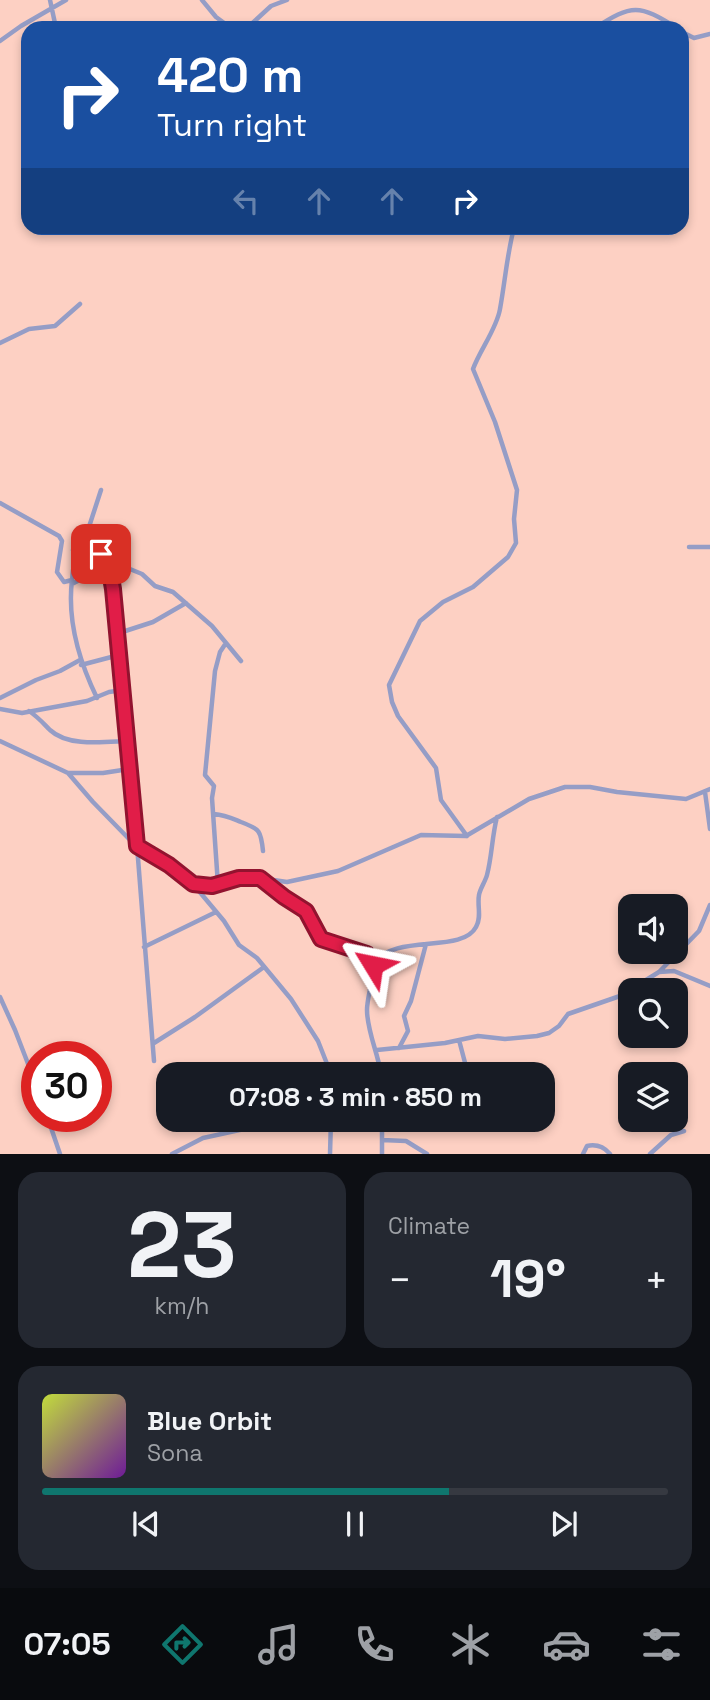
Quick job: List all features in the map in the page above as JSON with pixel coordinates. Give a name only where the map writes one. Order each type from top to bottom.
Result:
[{"type":"street","points":[[50,0],[54,21]]},
{"type":"street","points":[[30,21],[66,0]]},
{"type":"street","points":[[202,0],[221,21]]},
{"type":"street","points":[[255,21],[271,6],[287,0]]},
{"type":"street","points":[[606,21],[621,11],[631,9],[645,11],[664,21]]},
{"type":"street","points":[[0,41],[21,26]]},
{"type":"street","points":[[689,36],[694,38],[710,34]]},
{"type":"street","points":[[467,836],[440,800],[436,768],[394,709],[389,685],[420,621],[443,602],[472,587],[508,557],[516,543],[514,519],[517,490],[495,422],[473,369],[499,311],[512,235]]},
{"type":"street","points":[[0,344],[29,329],[55,326],[80,304]]},
{"type":"street","points":[[79,559],[73,553],[89,529],[101,490]]},
{"type":"street","points":[[0,503],[59,536],[62,541],[57,572],[64,582],[72,582],[109,562]]},
{"type":"street","points":[[97,698],[81,662],[70,603],[73,567],[79,559],[107,542]]},
{"type":"street","points":[[79,543],[94,549],[109,562],[142,574],[155,586],[171,590],[212,626],[242,661]]},
{"type":"street","points":[[689,547],[710,547]]},
{"type":"street","points":[[108,554],[123,690],[154,1061]]},
{"type":"street","points":[[116,634],[153,622],[186,603]]},
{"type":"street","points":[[218,885],[212,798],[214,786],[206,777],[205,768],[215,671],[220,652],[226,643]]},
{"type":"street","points":[[0,698],[81,662],[90,664],[119,655]]},
{"type":"street","points":[[0,709],[22,713],[123,690]]},
{"type":"street","points":[[29,711],[47,724],[51,731],[76,741],[127,741]]},
{"type":"street","points":[[0,741],[68,773],[137,846],[169,865],[193,884],[239,945],[255,956],[291,999],[318,1041],[326,1062]]},
{"type":"street","points":[[68,773],[103,773],[129,769]]},
{"type":"street","points":[[193,884],[218,885],[239,878],[285,882],[338,871],[421,835],[467,836],[529,799],[565,787],[590,787],[686,799],[707,791],[710,829]]},
{"type":"street","points":[[214,814],[230,816],[256,828],[261,835],[262,851]]},
{"type":"street","points":[[260,878],[306,911],[321,939],[367,954],[466,937],[477,927],[479,920],[479,897],[487,875],[497,817]]},
{"type":"street","points":[[377,1050],[478,1036],[505,1039],[543,1035],[559,1026],[568,1014],[620,996],[659,972],[701,928],[710,905]]},
{"type":"street","points":[[144,947],[216,912]]},
{"type":"street","points":[[399,1048],[408,1031],[404,1016],[411,1001],[426,943]]},
{"type":"street","points":[[373,963],[385,953]]},
{"type":"street","points":[[367,954],[373,963],[367,1013],[379,1062]]},
{"type":"street","points":[[153,1043],[195,1017],[264,967]]},
{"type":"street","points":[[659,972],[674,971],[710,986]]},
{"type":"street","points":[[0,997],[21,1046]]},
{"type":"street","points":[[459,1040],[465,1062]]},
{"type":"street","points":[[52,1132],[60,1154]]},
{"type":"street","points":[[172,1154],[203,1138],[230,1132]]},
{"type":"street","points":[[330,1132],[330,1154]]},
{"type":"street","points":[[382,1132],[382,1154]]},
{"type":"street","points":[[650,1154],[671,1135],[681,1132]]},
{"type":"street","points":[[382,1140],[407,1141],[427,1154]]},
{"type":"street","points":[[583,1154],[587,1146],[592,1145],[610,1154]]},
{"type":"route","points":[[101,554],[108,560],[113,589],[137,846],[169,865],[193,884],[216,886],[239,878],[260,878],[306,911],[321,939],[367,954],[373,965]]}]
